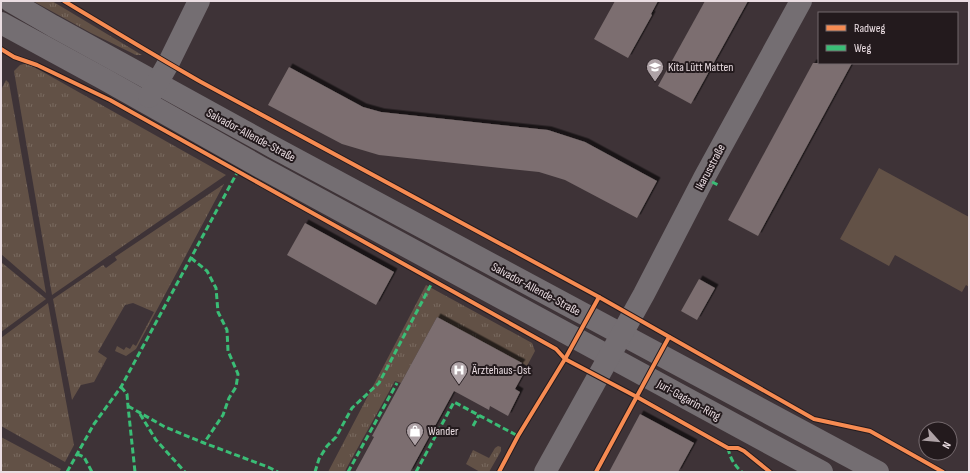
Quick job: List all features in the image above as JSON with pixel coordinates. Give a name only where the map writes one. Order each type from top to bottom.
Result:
[{"type":"street","name":"Salvador-Allende-Straße","points":[[10,1],[157,83],[621,334]]},
{"type":"street","points":[[146,103],[168,64],[199,1]]},
{"type":"street","name":"Ikarusstraße","points":[[621,334],[644,294],[704,178],[801,1]]},
{"type":"street","name":"Salvador-Allende-Straße","points":[[1,23],[609,356]]},
{"type":"street","points":[[545,472],[621,334],[878,472]]},
{"type":"street","name":"Juri-Gagarin-Ring","points":[[609,356],[822,472]]},
{"type":"green space","points":[[33,1],[52,1],[142,55],[136,55],[91,33]]},
{"type":"green space","points":[[27,63],[226,175],[52,295],[14,71],[20,65]]},
{"type":"green space","points":[[6,80],[9,83],[46,293],[1,254],[1,90]]},
{"type":"green space","points":[[879,168],[969,217],[969,287],[966,285],[962,292],[895,255],[889,266],[840,239]]},
{"type":"green space","points":[[224,184],[136,349],[126,356],[115,351],[117,346],[124,350],[126,347],[130,349],[133,344],[136,346],[154,312],[133,303],[125,305],[98,352],[107,358],[94,382],[81,385],[72,400],[53,299],[103,265],[106,268],[117,260],[115,257]]},
{"type":"green space","points":[[1,262],[46,299],[1,332]]},
{"type":"green space","points":[[426,285],[532,343],[535,351],[527,366],[437,317],[401,383],[395,381],[345,472],[328,472]]},
{"type":"green space","points":[[48,303],[74,445],[65,462],[1,426],[1,338]]},
{"type":"green space","points":[[1,437],[61,469],[59,472],[1,472]]},
{"type":"green space","points":[[498,446],[501,447],[501,451],[489,472],[480,472],[466,464],[473,450],[489,458]]},
{"type":"building","points":[[615,1],[658,1],[651,14],[652,15],[628,58],[594,39]]},
{"type":"building","points":[[705,1],[748,1],[691,104],[658,86]]},
{"type":"building","points":[[813,63],[851,64],[758,236],[728,220]]},
{"type":"building","points":[[289,67],[363,107],[381,112],[548,130],[585,142],[657,181],[637,218],[565,180],[539,172],[379,155],[342,144],[268,105]]},
{"type":"building","points":[[305,223],[394,272],[376,305],[287,255]]},
{"type":"building","points":[[699,279],[715,288],[697,320],[681,311]]},
{"type":"building","name":"Ärztehaus-Ost","points":[[437,317],[522,363],[519,367],[525,371],[515,389],[520,392],[508,416],[490,406],[489,410],[454,391],[410,472],[355,472],[374,437],[372,436]]},
{"type":"building","points":[[640,414],[694,443],[678,472],[609,472]]},
{"type":"marked path","points":[[67,472],[94,424],[121,387],[238,171]]},
{"type":"marked path","points":[[704,178],[720,186]]},
{"type":"marked path","points":[[191,258],[207,271],[216,288],[218,312],[227,330],[228,351],[238,374],[236,387],[229,398],[223,415],[204,443]]},
{"type":"marked path","points":[[315,472],[319,459],[327,446],[336,437],[352,408],[379,383],[433,281]]},
{"type":"marked path","points":[[348,472],[397,383]]},
{"type":"marked path","points":[[121,387],[127,394],[135,472]]},
{"type":"marked path","points":[[416,472],[454,402],[518,436]]},
{"type":"marked path","points":[[128,406],[165,427],[278,472]]},
{"type":"marked path","points":[[140,414],[156,440],[185,472]]},
{"type":"marked path","points":[[473,426],[479,415]]},
{"type":"marked path","points":[[728,448],[733,461],[742,472]]},
{"type":"marked path","points":[[77,454],[84,457],[92,472]]},
{"type":"cycle path","points":[[64,1],[201,82],[599,297],[814,419],[870,431],[943,472]]},
{"type":"cycle path","points":[[1,49],[14,57],[37,65],[110,100],[556,349],[565,359],[728,448],[738,448],[744,451],[770,472]]},
{"type":"cycle path","points":[[499,472],[518,436],[565,359],[599,297]]},
{"type":"cycle path","points":[[596,472],[669,337]]},
{"type":"place","name":"Kita Lütt Matten","points":[[655,82]]},
{"type":"place","name":"Ärztehaus-Ost","points":[[459,385]]},
{"type":"place","name":"Wander","points":[[415,446]]}]
